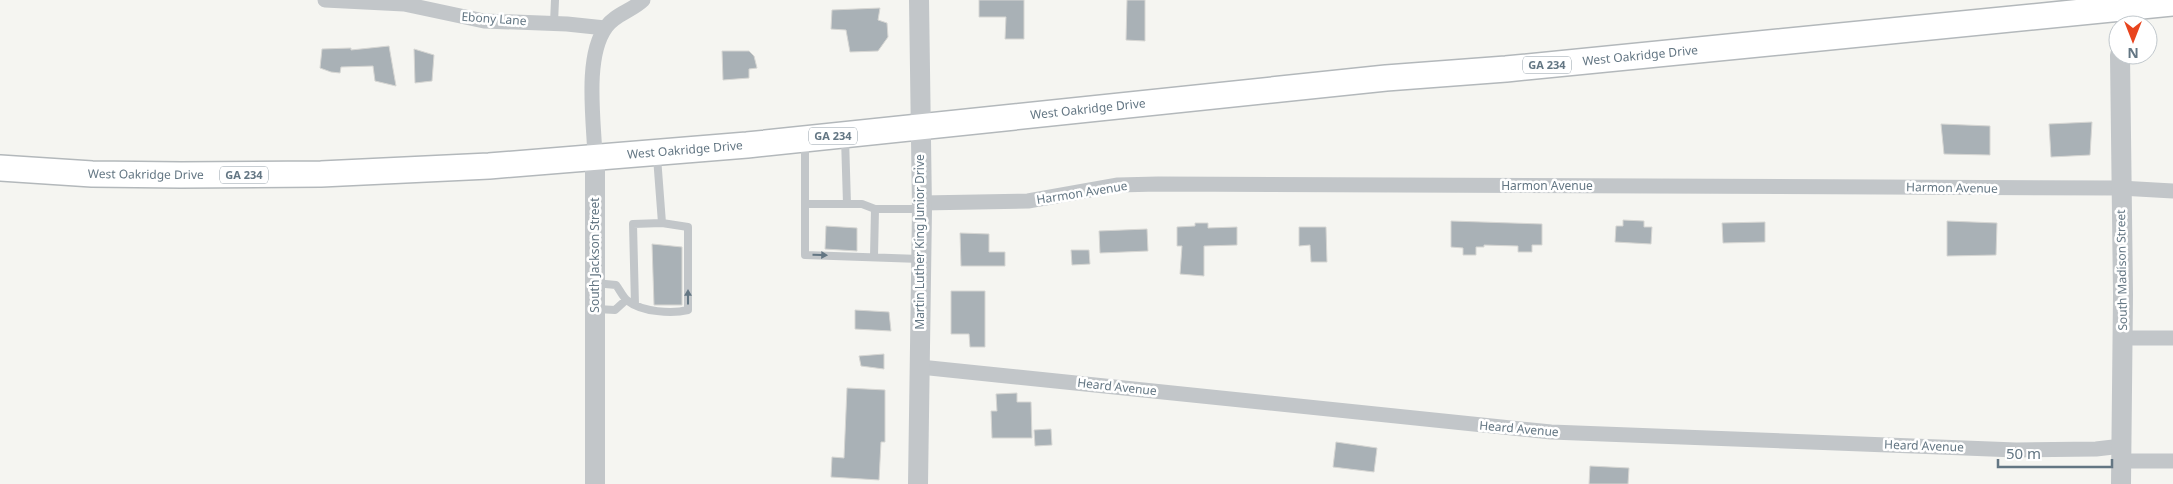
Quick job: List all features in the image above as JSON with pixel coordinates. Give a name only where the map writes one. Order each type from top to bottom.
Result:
[{"type":"main road","name":"West Oakridge Drive","points":[[0,168],[92,174],[321,174],[489,166],[805,139],[1386,78],[1506,69],[2120,11],[2173,3]]},
{"type":"street","name":"Ebony Lane","points":[[325,0],[438,6],[484,21],[554,23],[605,28]]},
{"type":"street","points":[[605,28],[621,13],[643,0]]},
{"type":"street","name":"Martin Luther King Junior Drive","points":[[918,484],[922,206],[919,0]]},
{"type":"street","name":"South Jackson Street","points":[[595,484],[595,157],[593,58],[605,28]]},
{"type":"street","name":"South Madison Street","points":[[2120,65],[2123,338],[2121,484]]},
{"type":"street","name":"Harmon Avenue","points":[[922,206],[1028,201],[1118,185],[1158,184],[2120,188],[2173,191]]},
{"type":"street","points":[[2123,338],[2173,338]]},
{"type":"street","name":"Heard Avenue","points":[[920,367],[1551,432],[2016,450],[2096,449],[2173,461]]},
{"type":"lane","points":[[554,23],[555,0]]},
{"type":"lane","points":[[845,135],[847,204]]},
{"type":"lane","points":[[805,139],[805,255],[921,259]]},
{"type":"lane","points":[[656,152],[662,223]]},
{"type":"lane","points":[[805,204],[862,204],[875,209],[922,206]]},
{"type":"lane","points":[[874,257],[875,209]]},
{"type":"lane","points":[[595,283],[616,285],[626,300],[635,305],[679,312],[688,310],[688,227],[662,223],[633,224],[635,305]]},
{"type":"lane","points":[[595,309],[615,310],[626,300]]},
{"type":"building","points":[[979,0],[1024,0],[1024,39],[1005,39],[1006,17],[979,17]]},
{"type":"building","points":[[1127,0],[1145,0],[1145,41],[1126,40]]},
{"type":"building","points":[[880,8],[878,20],[887,23],[888,37],[878,51],[850,52],[846,30],[831,29],[832,10]]},
{"type":"building","points":[[389,46],[396,86],[375,81],[373,66],[341,67],[340,73],[320,68],[322,49],[351,48],[351,50]]},
{"type":"building","points":[[414,49],[434,55],[432,81],[415,83]]},
{"type":"building","points":[[722,51],[749,51],[754,56],[757,68],[749,69],[749,78],[723,80]]},
{"type":"building","points":[[2092,122],[2090,155],[2051,157],[2049,124]]},
{"type":"building","points":[[1941,124],[1990,126],[1990,155],[1944,154]]},
{"type":"building","points":[[1623,220],[1644,221],[1644,227],[1652,227],[1651,244],[1615,242],[1616,226],[1623,226]]},
{"type":"building","points":[[1451,221],[1542,224],[1542,245],[1532,245],[1532,252],[1518,252],[1518,246],[1484,245],[1484,247],[1476,247],[1476,255],[1463,255],[1463,248],[1451,247]]},
{"type":"building","points":[[1947,221],[1997,223],[1996,255],[1947,256]]},
{"type":"building","points":[[1765,222],[1765,242],[1723,243],[1722,223]]},
{"type":"building","points":[[1195,223],[1208,223],[1208,228],[1237,227],[1237,245],[1204,246],[1204,276],[1180,274],[1182,246],[1177,246],[1177,227],[1195,226]]},
{"type":"building","points":[[826,226],[857,228],[857,251],[825,249]]},
{"type":"building","points":[[1299,227],[1326,227],[1327,262],[1311,262],[1310,245],[1299,246]]},
{"type":"building","points":[[1147,229],[1148,251],[1100,253],[1099,231]]},
{"type":"building","points":[[960,233],[989,234],[989,252],[1005,252],[1005,266],[961,266]]},
{"type":"building","points":[[652,244],[682,247],[682,305],[654,305]]},
{"type":"building","points":[[1071,250],[1089,250],[1090,264],[1072,265]]},
{"type":"building","points":[[951,291],[985,291],[985,347],[970,347],[969,334],[951,334]]},
{"type":"building","points":[[855,310],[889,312],[891,331],[855,329]]},
{"type":"building","points":[[884,354],[884,369],[861,366],[859,356]]},
{"type":"building","points":[[847,388],[885,390],[885,442],[881,442],[879,480],[831,477],[832,457],[844,458]]},
{"type":"building","points":[[1017,393],[1017,402],[1031,402],[1032,438],[992,438],[991,411],[997,411],[996,394]]},
{"type":"building","points":[[1051,429],[1052,445],[1035,446],[1034,430]]},
{"type":"building","points":[[1336,442],[1377,448],[1374,472],[1333,467]]},
{"type":"building","points":[[1590,466],[1629,468],[1628,484],[1589,484]]}]
